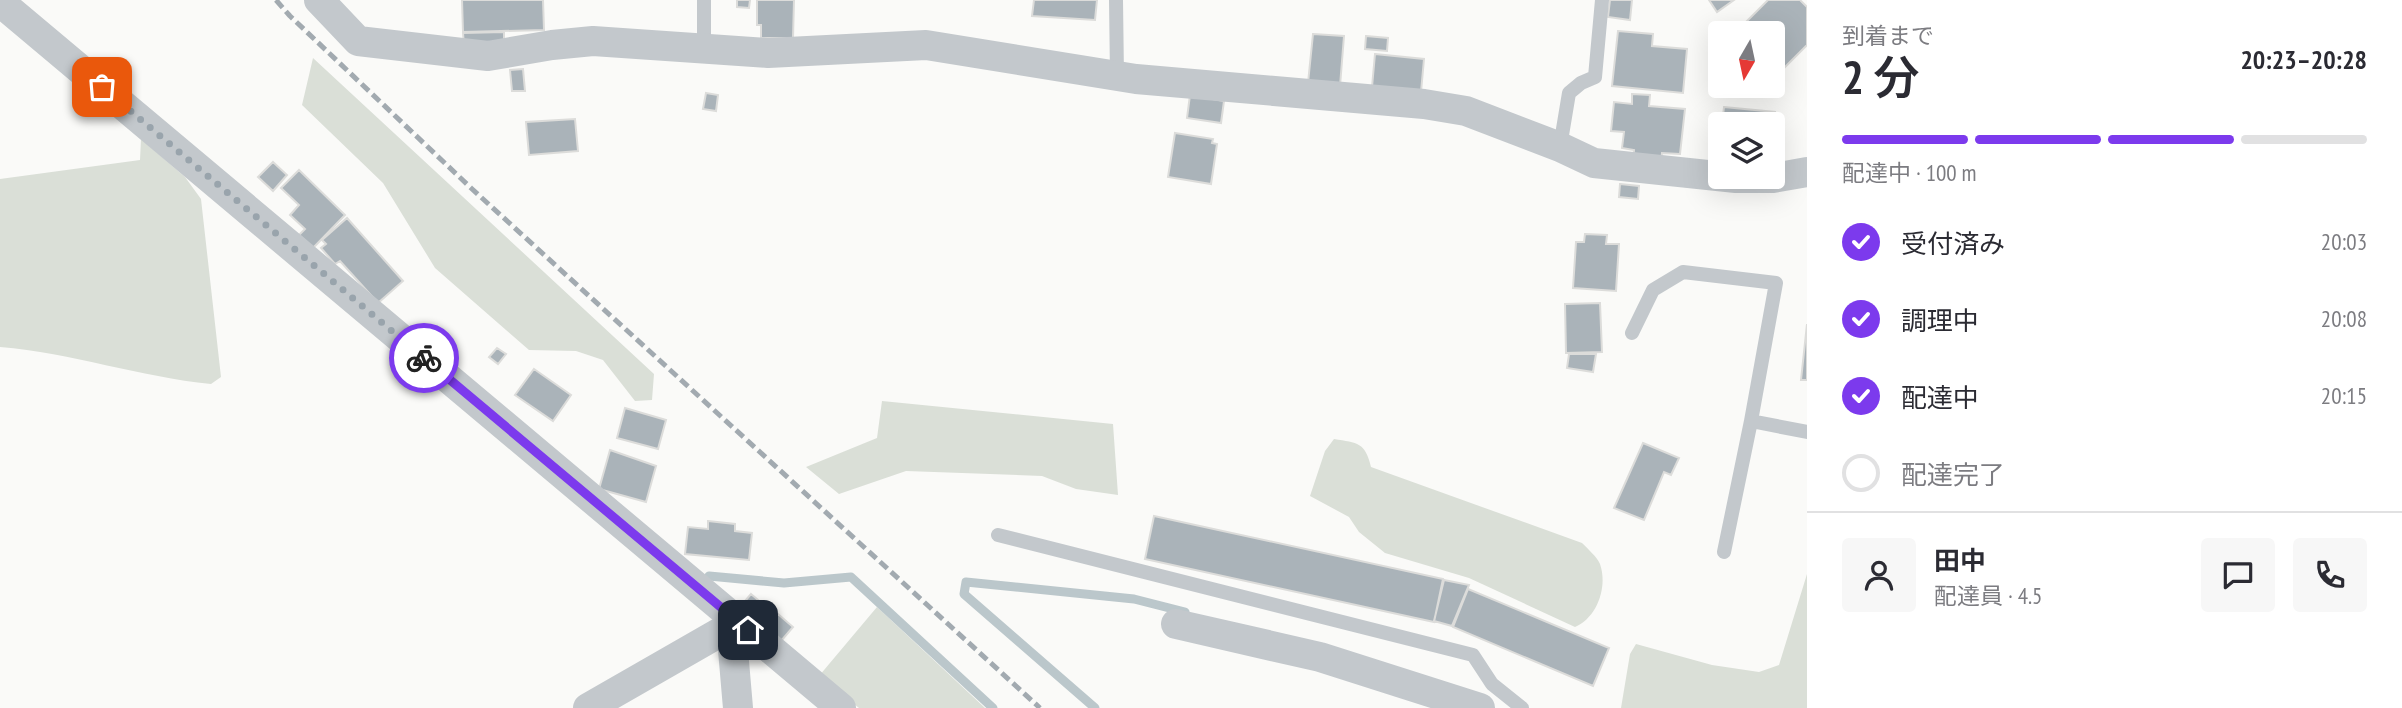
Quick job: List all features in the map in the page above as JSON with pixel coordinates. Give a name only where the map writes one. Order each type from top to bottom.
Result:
[{"type":"street","points":[[319,0],[358,41],[488,56],[593,41],[768,53],[926,45],[1117,76],[1424,104],[1466,111],[1594,163],[1736,178],[1773,178],[1807,172]]},
{"type":"street","points":[[0,2],[731,620],[841,708]]},
{"type":"street","points":[[588,708],[731,620]]},
{"type":"street","points":[[731,620],[738,708]]},
{"type":"street","points":[[1176,624],[1320,657],[1480,708]]},
{"type":"lane","points":[[704,0],[704,49]]},
{"type":"lane","points":[[1116,0],[1117,76]]},
{"type":"lane","points":[[1560,148],[1569,93],[1581,83],[1595,77],[1602,0]]},
{"type":"lane","points":[[1632,333],[1653,290],[1683,271],[1776,283],[1724,552]]},
{"type":"lane","points":[[1751,421],[1807,432]]},
{"type":"lane","points":[[998,535],[1474,655],[1492,684],[1522,708]]},
{"type":"shaded area","points":[[313,58],[654,374],[652,400],[635,401],[603,360],[576,351],[529,350],[435,268],[383,183],[302,105]]},
{"type":"shaded area","points":[[141,139],[185,177],[201,199],[221,377],[211,384],[53,354],[0,347],[0,179],[140,160]]},
{"type":"shaded area","points":[[882,401],[1113,424],[1118,495],[1076,489],[1042,476],[906,471],[839,494],[806,467],[877,438]]},
{"type":"shaded area","points":[[1334,439],[1363,448],[1371,467],[1582,543],[1599,561],[1602,573],[1603,582],[1595,609],[1583,623],[1575,627],[1469,578],[1385,553],[1359,532],[1349,517],[1310,496],[1325,451]]},
{"type":"shaded area","points":[[1807,574],[1807,708],[1621,708],[1630,654],[1636,644],[1712,665],[1759,672],[1779,665]]},
{"type":"shaded area","points":[[877,607],[985,708],[859,708],[819,676]]},
{"type":"building","points":[[462,0],[543,0],[544,30],[463,32]]},
{"type":"building","points":[[737,0],[750,0],[749,8],[737,7]]},
{"type":"building","points":[[757,0],[794,0],[793,38],[761,38],[761,25],[757,25]]},
{"type":"building","points":[[1034,0],[1097,0],[1095,20],[1032,16]]},
{"type":"building","points":[[1610,0],[1632,0],[1630,20],[1608,17]]},
{"type":"building","points":[[1709,0],[1734,0],[1717,12]]},
{"type":"building","points":[[1768,0],[1800,0],[1807,7],[1807,45],[1785,67],[1785,21],[1747,21]]},
{"type":"building","points":[[1618,31],[1653,34],[1652,46],[1687,49],[1683,93],[1612,86]]},
{"type":"building","points":[[504,32],[504,44],[464,45],[463,33]]},
{"type":"building","points":[[1313,34],[1344,36],[1340,86],[1308,83]]},
{"type":"building","points":[[1366,36],[1388,38],[1387,51],[1365,49]]},
{"type":"building","points":[[1375,54],[1424,59],[1421,92],[1372,87]]},
{"type":"building","points":[[523,69],[525,91],[512,91],[510,70]]},
{"type":"building","points":[[706,93],[718,95],[716,111],[703,109]]},
{"type":"building","points":[[1632,94],[1650,95],[1649,106],[1685,109],[1680,154],[1662,153],[1661,162],[1633,160],[1634,150],[1622,148],[1624,132],[1611,131],[1614,102],[1632,104]]},
{"type":"building","points":[[1190,95],[1224,101],[1221,123],[1187,118]]},
{"type":"building","points":[[1724,107],[1775,112],[1723,112]]},
{"type":"building","points":[[575,119],[578,151],[529,155],[526,122]]},
{"type":"building","points":[[1175,133],[1213,139],[1212,143],[1217,144],[1211,184],[1168,177]]},
{"type":"building","points":[[273,162],[287,175],[273,191],[258,177]]},
{"type":"building","points":[[299,170],[345,215],[313,248],[299,235],[305,229],[290,215],[299,205],[281,188]]},
{"type":"building","points":[[1620,184],[1639,186],[1638,199],[1619,197]]},
{"type":"building","points":[[347,218],[403,281],[378,303],[340,261],[335,264],[321,248],[326,244],[322,240]]},
{"type":"building","points":[[1585,234],[1607,235],[1606,244],[1619,244],[1616,291],[1573,288],[1576,242],[1584,242]]},
{"type":"building","points":[[1600,303],[1602,352],[1566,353],[1565,304]]},
{"type":"building","points":[[1807,324],[1807,380],[1801,380]]},
{"type":"building","points":[[497,348],[506,354],[498,364],[489,357]]},
{"type":"building","points":[[1569,354],[1596,354],[1593,372],[1567,368]]},
{"type":"building","points":[[534,369],[571,395],[553,421],[515,395]]},
{"type":"building","points":[[625,408],[666,420],[658,449],[617,438]]},
{"type":"building","points":[[1643,443],[1679,458],[1671,475],[1664,472],[1644,520],[1614,508]]},
{"type":"building","points":[[610,450],[656,466],[646,502],[599,489]]},
{"type":"building","points":[[1154,516],[1443,579],[1434,622],[1145,559]]},
{"type":"building","points":[[708,521],[735,524],[735,531],[752,533],[749,560],[685,554],[688,527],[708,529]]},
{"type":"building","points":[[1444,580],[1469,585],[1452,626],[1434,621]]},
{"type":"building","points":[[1468,589],[1609,648],[1593,686],[1453,627]]},
{"type":"building","points":[[751,594],[764,605],[752,618],[740,607]]},
{"type":"building","points":[[778,614],[793,627],[781,641],[766,629]]},
{"type":"waterway","points":[[709,576],[784,583],[851,577],[993,708]]},
{"type":"waterway","points":[[1095,708],[964,594],[966,582],[1134,599],[1185,612]]},
{"type":"railway","points":[[276,0],[471,188],[1040,708]]},
{"type":"way so far","points":[[102,87],[424,358]]},
{"type":"route","points":[[424,358],[748,630]]}]
